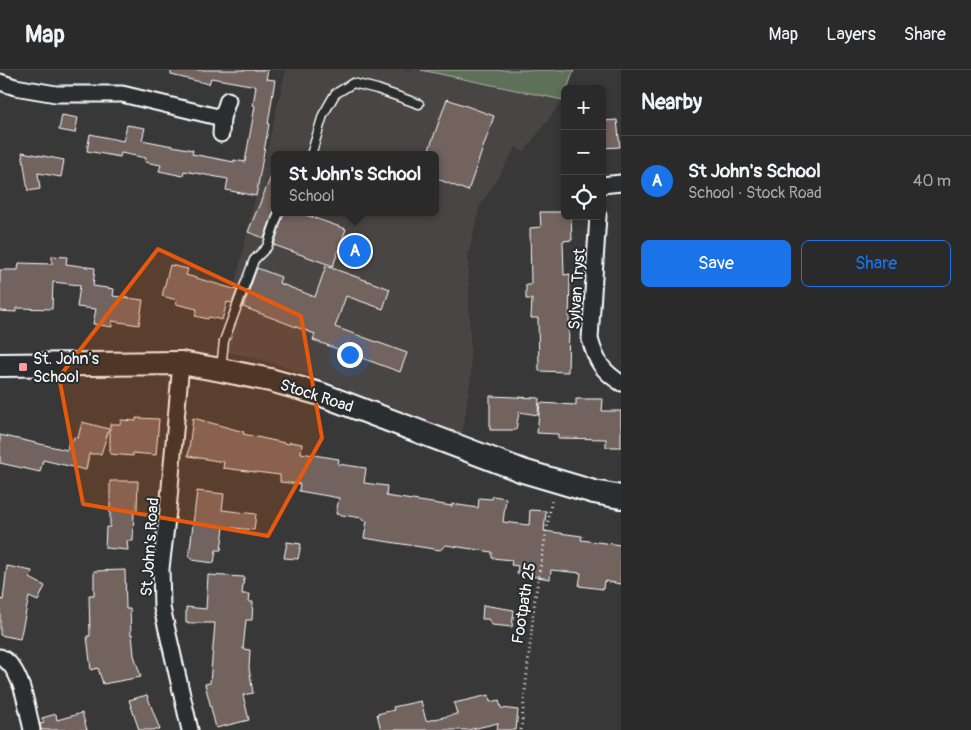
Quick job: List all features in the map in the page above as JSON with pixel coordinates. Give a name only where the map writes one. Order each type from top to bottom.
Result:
[{"type":"main road","name":"Stock Road","points":[[0,365],[181,363],[270,380],[320,394],[523,471],[594,492],[621,497]]},
{"type":"street","points":[[0,82],[15,87],[56,94],[122,94],[222,118]]},
{"type":"street","points":[[221,134],[222,118],[228,100]]},
{"type":"street","points":[[606,185],[621,183]]},
{"type":"street","name":"Sylvan Tryst","points":[[598,220],[590,339],[601,367],[621,383]]},
{"type":"street","name":"St John's Road","points":[[181,363],[162,576],[162,608],[190,730]]},
{"type":"street","points":[[0,657],[4,658],[14,671],[22,688],[32,730]]},
{"type":"lane","points":[[312,151],[323,115],[331,101],[336,94],[353,83],[418,104]]},
{"type":"lane","points":[[220,370],[224,341],[254,260],[267,247],[278,216]]},
{"type":"path","name":"Footpath 25","points":[[521,730],[535,598],[554,480]]},
{"type":"highlighted area","points":[[158,249],[301,316],[322,438],[268,536],[83,504],[59,377]]},
{"type":"shaded area","points":[[286,70],[421,70],[561,100],[561,103],[524,152],[516,147],[479,208],[468,257],[471,375],[462,437],[347,394],[348,389],[267,361],[219,350]]},
{"type":"green space","points":[[421,70],[574,70],[568,85],[561,85],[561,100]]},
{"type":"building","points":[[171,70],[268,70],[266,79],[275,80],[256,196],[226,190],[228,179],[184,171],[183,176],[159,171],[161,165],[145,162],[146,158],[121,153],[120,157],[87,151],[90,134],[123,141],[127,125],[145,128],[142,140],[193,150],[192,154],[234,162],[234,160],[245,162],[255,106],[253,105],[256,86],[211,78],[209,84],[171,75]]},
{"type":"building","points":[[447,99],[494,116],[468,191],[439,180],[439,151],[428,151]]},
{"type":"building","points":[[62,115],[78,118],[75,133],[59,130]]},
{"type":"building","points":[[617,120],[620,147],[606,148],[606,121]]},
{"type":"building","points":[[22,152],[64,160],[61,177],[38,173],[40,189],[28,191]]},
{"type":"building","points":[[271,177],[272,216],[264,238],[248,232]]},
{"type":"building","points":[[540,212],[561,212],[561,220],[571,220],[572,240],[563,241],[564,275],[570,274],[568,372],[539,371],[538,318],[531,318],[532,299],[526,299],[526,285],[531,285],[530,228],[541,227]]},
{"type":"building","points":[[283,216],[309,216],[346,229],[333,266],[274,245]]},
{"type":"building","points":[[52,256],[67,257],[66,264],[95,268],[93,286],[114,289],[113,296],[143,300],[139,325],[112,321],[112,327],[93,324],[96,309],[77,307],[80,285],[53,282],[52,309],[16,308],[16,312],[0,311],[0,270],[18,270],[19,263],[52,264]]},
{"type":"building","points":[[170,265],[188,269],[186,275],[237,290],[232,303],[227,302],[222,320],[195,316],[197,309],[176,304],[177,300],[162,296]]},
{"type":"building","points":[[326,266],[390,289],[383,309],[346,296],[335,327],[407,353],[400,372],[313,340],[315,334],[243,307],[257,268],[281,277],[279,283],[315,297]]},
{"type":"building","points":[[490,396],[539,398],[538,415],[519,412],[516,430],[490,430]]},
{"type":"building","points":[[576,399],[603,399],[602,411],[621,411],[621,447],[606,447],[606,439],[558,438],[558,434],[537,433],[540,403],[576,405]]},
{"type":"building","points":[[136,418],[159,419],[156,455],[110,454],[110,424],[120,424],[121,420],[136,421]]},
{"type":"building","points":[[193,418],[244,432],[243,434],[289,444],[290,442],[302,444],[301,453],[339,459],[338,464],[366,468],[364,483],[387,486],[386,496],[478,508],[479,498],[492,499],[493,496],[506,498],[503,522],[529,525],[530,510],[546,511],[544,531],[582,536],[581,540],[621,545],[621,584],[604,581],[603,589],[579,586],[581,573],[551,570],[550,579],[517,574],[518,566],[511,565],[512,560],[492,558],[492,552],[446,545],[440,550],[364,538],[367,521],[362,520],[362,518],[336,514],[339,498],[299,491],[300,484],[280,482],[280,475],[223,468],[224,462],[188,456]]},
{"type":"building","points":[[82,422],[109,429],[101,454],[89,454],[86,470],[43,460],[40,472],[0,463],[0,435],[67,450],[69,440],[73,441],[74,437],[78,438]]},
{"type":"building","points":[[110,481],[138,481],[137,510],[134,510],[133,541],[127,541],[128,550],[105,548],[106,527],[110,527]]},
{"type":"building","points":[[197,491],[224,494],[222,510],[256,514],[254,530],[224,527],[221,550],[216,550],[214,563],[192,560],[193,558],[189,557]]},
{"type":"building","points":[[287,542],[301,544],[298,559],[284,558]]},
{"type":"building","points":[[7,566],[32,571],[30,578],[45,586],[38,601],[29,597],[20,639],[0,635],[0,599],[3,600]]},
{"type":"building","points":[[125,570],[126,609],[130,609],[134,655],[141,677],[103,684],[98,668],[91,670],[87,636],[90,636],[89,595],[94,595],[94,571]]},
{"type":"building","points":[[208,575],[244,577],[242,594],[250,594],[249,602],[253,602],[252,620],[246,620],[243,649],[250,650],[249,668],[253,693],[243,695],[249,720],[216,728],[205,684],[210,683],[215,623],[186,623],[186,607],[206,609]]},
{"type":"building","points":[[483,605],[514,610],[512,627],[492,625],[488,619],[482,619]]},
{"type":"building","points":[[147,695],[160,730],[139,730],[129,700]]},
{"type":"building","points":[[489,695],[490,702],[499,700],[501,708],[518,710],[516,730],[497,730],[498,723],[468,730],[381,730],[377,714],[394,710],[393,707],[421,701],[426,721],[457,714],[454,703]]},
{"type":"building","points":[[82,713],[87,730],[41,730],[40,724],[44,723],[42,718],[56,714],[57,720]]},
{"type":"place","name":"St John's School","points":[[355,251]]},
{"type":"place","name":"St. John's School","points":[[23,367]]}]
